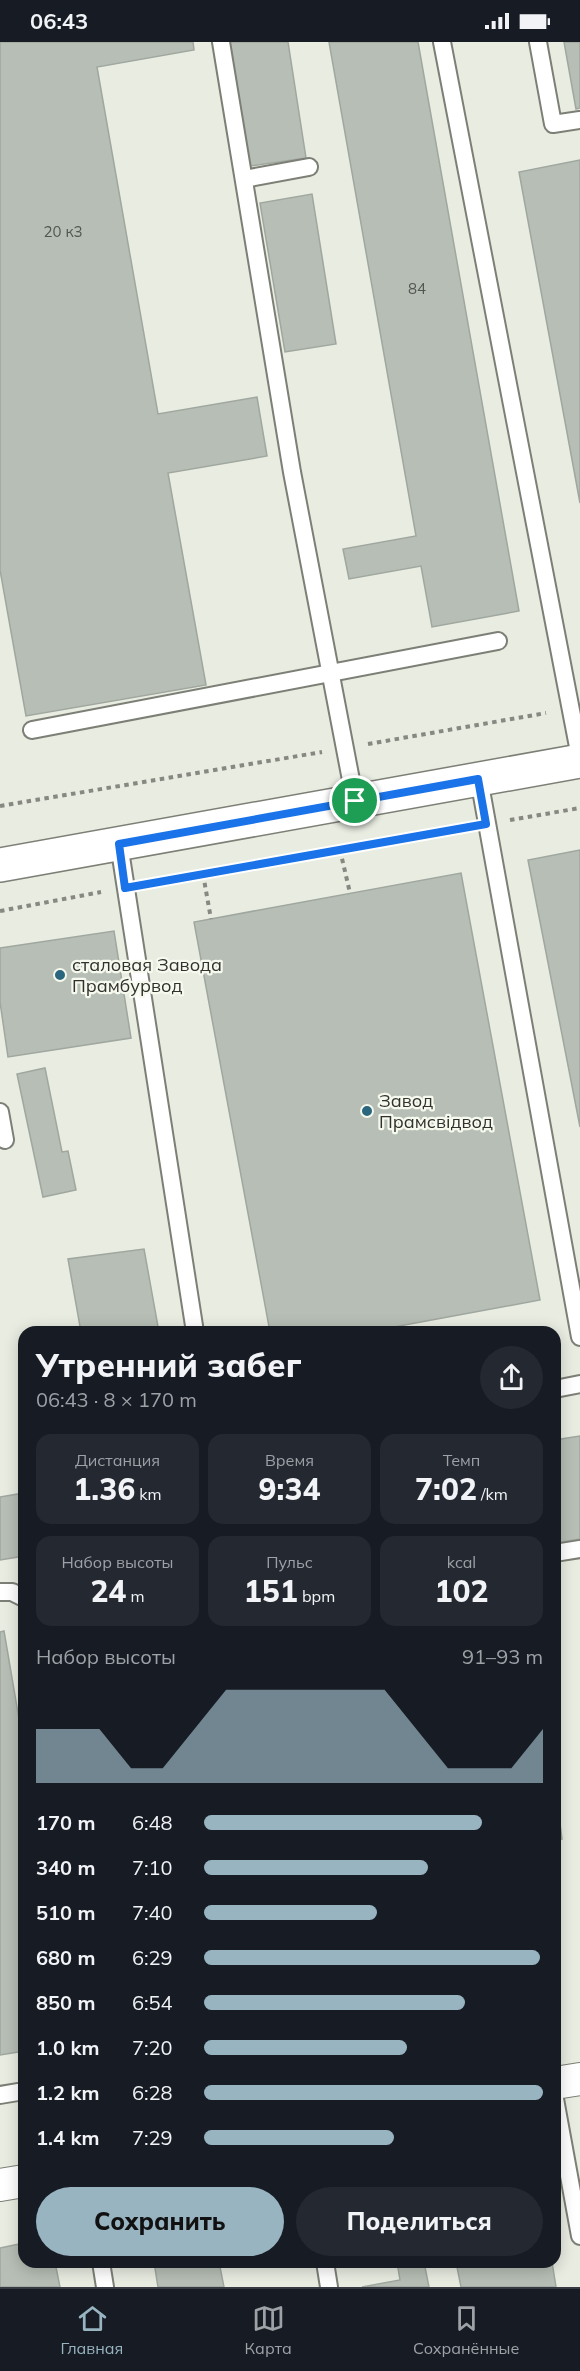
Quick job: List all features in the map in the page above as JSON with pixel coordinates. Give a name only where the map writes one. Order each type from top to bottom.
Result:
[{"type":"street","points":[[0,865],[580,762]]},
{"type":"street","points":[[561,2082],[580,2079]]},
{"type":"street","points":[[0,2185],[18,2182]]},
{"type":"lane","points":[[221,42],[292,472],[355,801]]},
{"type":"lane","points":[[442,42],[580,757]]},
{"type":"lane","points":[[538,42],[553,124],[580,120]]},
{"type":"lane","points":[[244,179],[309,167]]},
{"type":"lane","points":[[32,730],[498,641]]},
{"type":"lane","points":[[478,779],[580,1337]]},
{"type":"lane","points":[[119,844],[194,1326]]},
{"type":"lane","points":[[0,1112],[5,1140]]},
{"type":"lane","points":[[561,1388],[580,1384]]},
{"type":"lane","points":[[561,1552],[580,1549]]},
{"type":"lane","points":[[0,1592],[18,1596]]},
{"type":"lane","points":[[0,2095],[18,2092]]},
{"type":"lane","points":[[561,2132],[580,2236]]},
{"type":"lane","points":[[102,2268],[105,2287]]},
{"type":"lane","points":[[326,2268],[329,2287]]},
{"type":"path","points":[[0,806],[570,709]]},
{"type":"path","points":[[0,911],[580,808]]},
{"type":"path","points":[[340,850],[350,893]]},
{"type":"path","points":[[203,874],[211,919]]},
{"type":"building","points":[[0,42],[193,42],[194,50],[97,67],[158,414],[257,397],[267,456],[168,473],[206,685],[26,716],[0,570]]},
{"type":"building","points":[[230,42],[288,42],[306,158],[250,166]]},
{"type":"building","points":[[329,42],[418,42],[519,611],[432,627],[421,566],[349,579],[343,549],[416,536]]},
{"type":"building","points":[[564,42],[580,42],[580,108],[576,109]]},
{"type":"building","points":[[580,160],[580,503],[519,172]]},
{"type":"building","points":[[312,194],[336,344],[285,352],[260,203]]},
{"type":"building","points":[[580,850],[580,1127],[528,860]]},
{"type":"building","name":"Завод Прамсвідвод","points":[[461,873],[540,1300],[399,1326],[269,1326],[194,922]]},
{"type":"building","name":"сталовая Завода Прамбурвод","points":[[114,931],[131,1038],[8,1057],[0,1002],[0,948]]},
{"type":"building","points":[[45,1068],[62,1152],[68,1151],[76,1190],[43,1197],[17,1074]]},
{"type":"building","points":[[144,1249],[158,1326],[80,1326],[68,1259]]},
{"type":"building","points":[[580,1436],[580,1539],[561,1542],[561,1439]]},
{"type":"building","points":[[18,1494],[18,1557],[0,1560],[0,1497]]},
{"type":"building","points":[[4,1631],[18,1713],[18,2052],[0,2055],[0,1632]]},
{"type":"building","points":[[18,2244],[18,2268],[56,2268],[60,2287],[0,2287],[0,2248]]},
{"type":"building","points":[[155,2268],[220,2268],[224,2287],[158,2287]]},
{"type":"building","points":[[398,2268],[425,2268],[429,2287],[362,2287],[400,2280]]},
{"type":"building","points":[[457,2268],[553,2268],[556,2287],[461,2287]]},
{"type":"place","name":"сталовая Завода Прамбурвод","points":[[60,975]]},
{"type":"place","name":"Завод Прамсвідвод","points":[[367,1111]]},
{"type":"route","points":[[478,779],[486,824],[125,888],[119,844],[355,801],[478,779]]}]
